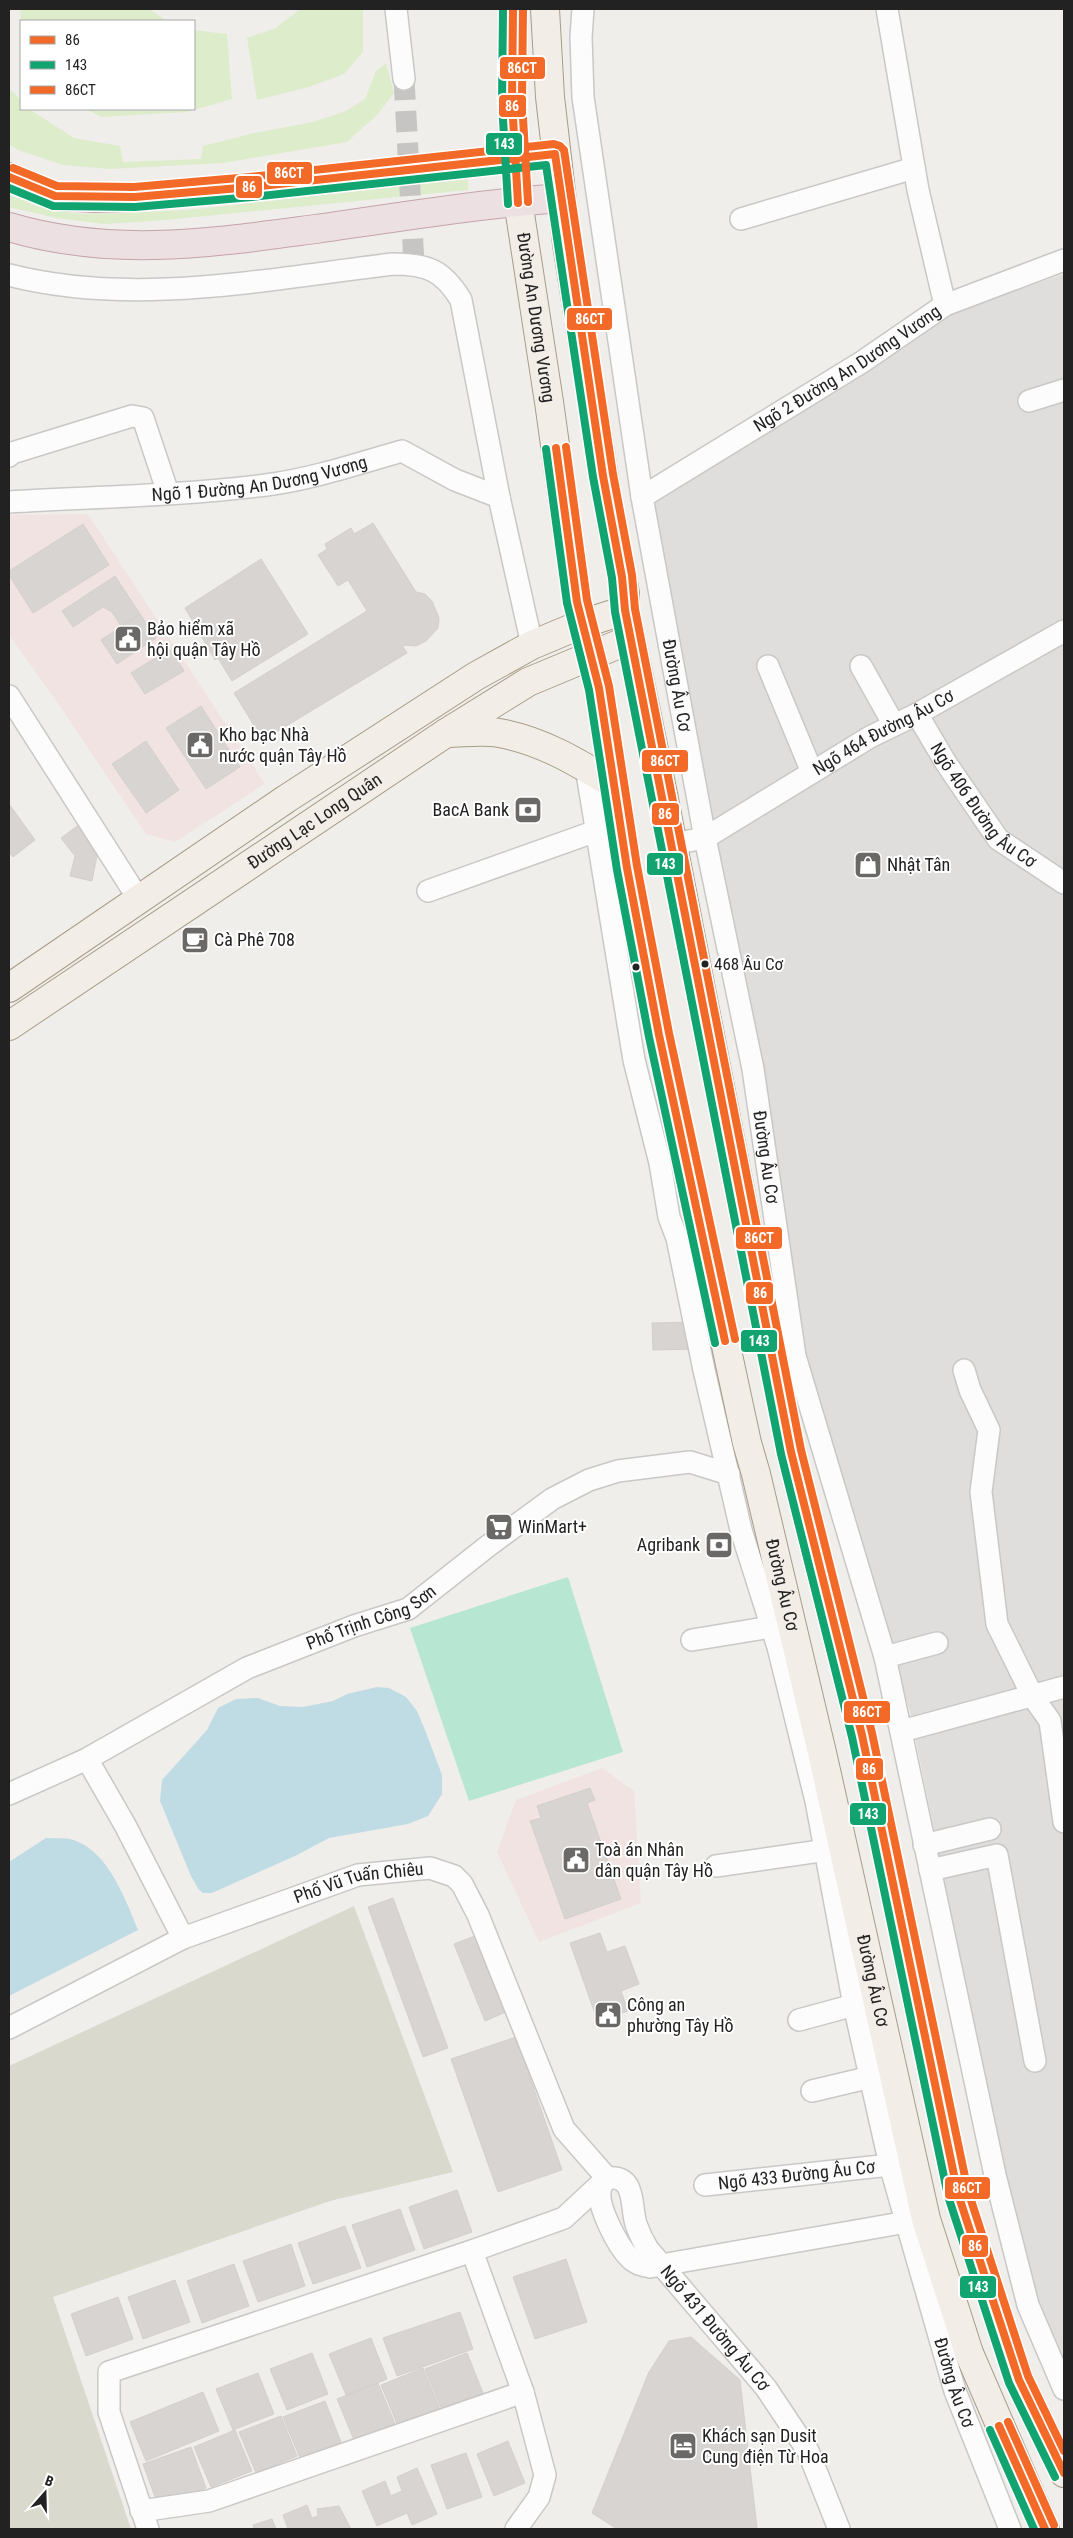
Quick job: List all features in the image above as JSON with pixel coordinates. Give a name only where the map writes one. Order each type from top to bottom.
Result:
[{"type":"highway","points":[[9,177],[55,196],[136,197],[555,154]]},
{"type":"highway","points":[[9,226],[92,244],[155,247],[267,235],[518,201],[561,198]]},
{"type":"main road","name":"Đường An Dương Vương","points":[[513,9],[512,101],[518,201],[582,624]]},
{"type":"main road","points":[[545,9],[555,154],[608,510],[625,593],[625,610]]},
{"type":"main road","name":"Đường Lạc Long Quân","points":[[9,988],[138,898],[476,676],[532,645],[582,624],[625,610]]},
{"type":"main road","name":"Đường Âu Cơ","points":[[625,610],[788,1434],[862,1735],[958,2194],[1019,2380],[1064,2473]]},
{"type":"main road","name":"Đường Âu Cơ","points":[[582,624],[599,688],[627,868],[659,1035],[747,1443],[823,1757],[916,2220],[969,2353],[1045,2529]]},
{"type":"main road","name":"Đường Lạc Long Quân","points":[[9,1026],[446,733],[528,682],[631,638]]},
{"type":"main road","points":[[446,733],[498,733],[522,739],[586,767],[614,785]]},
{"type":"main road","points":[[747,1443],[788,1434]]},
{"type":"street","points":[[396,9],[404,79]]},
{"type":"street","points":[[583,9],[581,37],[583,96],[642,497]]},
{"type":"street","points":[[887,9],[914,168],[945,304]]},
{"type":"street","points":[[741,219],[914,168]]},
{"type":"street","name":"Ngõ 2 Đường An Dương Vương","points":[[642,497],[862,362],[945,304],[1064,260]]},
{"type":"street","points":[[9,275],[47,285],[151,292],[393,264],[414,264],[434,271],[451,283],[461,300],[500,497],[532,645]]},
{"type":"street","points":[[1029,401],[1064,390]]},
{"type":"street","points":[[9,456],[12,453],[132,416],[139,416],[143,418],[168,493]]},
{"type":"street","name":"Ngõ 1 Đường An Dương Vương","points":[[9,502],[168,493],[266,485],[319,474],[402,451],[455,480],[500,497]]},
{"type":"street","name":"Đường Âu Cơ","points":[[642,497],[705,838],[753,1069],[795,1356],[885,1657],[995,2175],[1028,2305],[1064,2389]]},
{"type":"street","name":"Ngõ 464 Đường Âu Cơ","points":[[705,838],[812,772],[1064,631]]},
{"type":"street","points":[[768,666],[812,772]]},
{"type":"street","points":[[861,666],[894,725]]},
{"type":"street","points":[[9,696],[138,898]]},
{"type":"street","name":"Ngõ 406 Đường Âu Cơ","points":[[917,714],[946,763],[998,839],[1064,883]]},
{"type":"street","name":"Đường Âu Cơ","points":[[586,767],[634,1060],[660,1163],[669,1217],[677,1238],[704,1370],[741,1530],[772,1627],[827,1850],[854,2005],[890,2164],[916,2220],[955,2391],[1010,2529]]},
{"type":"street","points":[[428,890],[596,831]]},
{"type":"street","points":[[672,844],[705,838]]},
{"type":"street","points":[[964,1370],[970,1390],[989,1430],[981,1492],[997,1624],[1033,1697],[1050,1721],[1064,1822]]},
{"type":"street","name":"Phố Trịnh Công Sơn","points":[[9,1794],[87,1759],[247,1668],[354,1626],[408,1609],[488,1546],[552,1499],[589,1480],[618,1471],[690,1462],[729,1474]]},
{"type":"street","points":[[692,1640],[772,1627]]},
{"type":"street","points":[[885,1657],[937,1643]]},
{"type":"street","points":[[902,1731],[1033,1697],[1064,1687]]},
{"type":"street","points":[[87,1759],[125,1825],[182,1938]]},
{"type":"street","points":[[924,1845],[990,1829]]},
{"type":"street","points":[[716,1866],[827,1850]]},
{"type":"street","points":[[930,1870],[997,1855],[1035,2061]]},
{"type":"street","name":"Phố Vũ Tuấn Chiêu","points":[[9,2028],[182,1938],[358,1875],[430,1868],[454,1876],[462,1884],[478,1915],[564,2129],[607,2178]]},
{"type":"street","points":[[799,2020],[854,2005]]},
{"type":"street","points":[[812,2091],[871,2077]]},
{"type":"street","name":"Ngõ 433 Đường Âu Cơ","points":[[704,2185],[890,2164]]},
{"type":"street","points":[[523,2392],[210,2501],[145,2520],[109,2412],[109,2372],[472,2251],[564,2218],[607,2178],[616,2178],[624,2182],[630,2191],[634,2200],[636,2223],[641,2237],[662,2264],[650,2267],[638,2264],[630,2258],[620,2245],[600,2200],[599,2194],[607,2178]]},
{"type":"street","name":"Ngõ 431 Đường Âu Cơ","points":[[839,2529],[808,2451],[772,2396],[662,2264],[916,2220]]},
{"type":"street","points":[[472,2251],[523,2392],[545,2475],[539,2496],[516,2529]]},
{"type":"shaded area","points":[[1064,274],[1064,2370],[1035,2300],[1000,2152],[910,1712],[806,1356],[746,985],[644,510],[950,313]]},
{"type":"shaded area","points":[[88,514],[265,784],[175,842],[146,834],[9,635],[9,515]]},
{"type":"shaded area","points":[[602,1768],[634,1791],[641,1903],[539,1942],[497,1852],[516,1800]]},
{"type":"shaded area","points":[[354,1906],[453,2172],[330,2201],[53,2297],[131,2529],[9,2529],[9,2066]]},
{"type":"green space","points":[[20,9],[150,9],[166,20],[21,20]]},
{"type":"green space","points":[[300,9],[363,9],[363,52],[344,74],[309,87],[257,100],[247,38],[276,28]]},
{"type":"green space","points":[[195,30],[227,34],[232,99],[195,110]]},
{"type":"green space","points":[[386,63],[394,93],[378,114],[347,142],[223,163],[110,169],[63,165],[18,150],[9,144],[9,88],[20,99],[20,110],[31,110],[74,138],[120,146],[123,162],[201,159],[203,146],[254,133],[313,122],[346,111],[365,99],[376,71]]},
{"type":"green space","points":[[88,110],[194,110],[187,112],[101,117]]},
{"type":"green space","points":[[468,179],[468,190],[166,220],[105,224],[56,218],[9,207],[9,195],[40,207],[80,214],[188,210]]},
{"type":"green space","points":[[568,1577],[623,1752],[469,1801],[410,1628]]},
{"type":"water","points":[[377,1687],[389,1688],[406,1697],[417,1711],[425,1730],[442,1775],[442,1794],[428,1816],[408,1824],[329,1838],[297,1855],[212,1893],[203,1893],[199,1890],[191,1876],[160,1801],[162,1780],[207,1730],[218,1708],[236,1699],[258,1698],[280,1706],[303,1707],[333,1701],[347,1694]]},
{"type":"water","points":[[46,1838],[73,1840],[88,1847],[98,1856],[115,1879],[138,1930],[9,1996],[9,1862]]},
{"type":"building","points":[[373,523],[416,592],[425,594],[432,601],[439,618],[438,628],[426,641],[416,646],[402,645],[407,653],[263,740],[234,693],[367,611],[348,580],[338,586],[318,555],[327,549],[325,544],[351,528],[354,534]]},
{"type":"building","points":[[83,524],[109,565],[33,613],[9,575],[9,571]]},
{"type":"building","points":[[261,559],[308,634],[232,681],[218,658],[215,660],[185,608]]},
{"type":"building","points":[[115,576],[140,614],[121,626],[112,612],[103,607],[73,627],[62,611]]},
{"type":"building","name":"Bảo hiểm xã hội quận Tây Hồ","points":[[140,614],[156,638],[117,664],[101,640]]},
{"type":"building","points":[[170,649],[184,671],[145,694],[131,673]]},
{"type":"building","points":[[201,706],[240,767],[206,789],[166,728]]},
{"type":"building","points":[[146,741],[179,790],[146,813],[112,764]]},
{"type":"building","points":[[9,804],[35,840],[13,857],[9,852]]},
{"type":"building","points":[[80,824],[98,851],[92,881],[70,876],[75,856],[61,838]]},
{"type":"building","points":[[695,1322],[696,1349],[653,1350],[652,1323]]},
{"type":"building","name":"Toà án Nhân dân quận Tây Hồ","points":[[590,1788],[595,1800],[587,1803],[621,1899],[565,1919],[530,1821],[541,1818],[537,1806]]},
{"type":"building","points":[[393,1898],[448,2048],[423,2057],[368,1907]]},
{"type":"building","points":[[600,1933],[607,1952],[625,1946],[639,1984],[621,1991],[628,2011],[598,2022],[570,1943]]},
{"type":"building","points":[[475,1936],[506,2012],[485,2021],[454,1944]]},
{"type":"building","points":[[516,2037],[562,2170],[498,2192],[451,2059]]},
{"type":"building","points":[[457,2190],[472,2232],[424,2249],[409,2207]]},
{"type":"building","points":[[400,2209],[415,2250],[367,2267],[352,2225]]},
{"type":"building","points":[[345,2226],[361,2268],[313,2284],[298,2243]]},
{"type":"building","points":[[291,2244],[305,2286],[258,2302],[243,2261]]},
{"type":"building","points":[[566,2259],[587,2322],[535,2339],[513,2277]]},
{"type":"building","points":[[234,2264],[249,2306],[202,2323],[187,2281]]},
{"type":"building","points":[[175,2280],[190,2322],[143,2339],[128,2297]]},
{"type":"building","points":[[118,2297],[133,2339],[86,2356],[71,2314]]},
{"type":"building","points":[[460,2312],[473,2349],[397,2376],[383,2338]]},
{"type":"building","name":"Khách sạn Dusit Cung điện Từ Hoa","points":[[691,2337],[740,2380],[757,2528],[617,2529],[592,2513],[649,2372],[669,2341]]},
{"type":"building","points":[[371,2338],[387,2379],[346,2395],[329,2354]]},
{"type":"building","points":[[312,2353],[328,2394],[287,2410],[270,2369]]},
{"type":"building","points":[[467,2353],[483,2393],[442,2410],[425,2369]]},
{"type":"building","points":[[423,2368],[440,2409],[398,2426],[381,2385]]},
{"type":"building","points":[[258,2373],[274,2414],[233,2430],[216,2389]]},
{"type":"building","points":[[378,2383],[395,2424],[354,2440],[337,2399]]},
{"type":"building","points":[[203,2392],[219,2431],[146,2461],[130,2422]]},
{"type":"building","points":[[325,2401],[341,2442],[300,2458],[283,2417]]},
{"type":"building","points":[[281,2416],[297,2456],[256,2473],[239,2432]]},
{"type":"building","points":[[235,2430],[252,2471],[211,2487],[194,2447]]},
{"type":"building","points":[[508,2441],[525,2483],[494,2496],[477,2454]]},
{"type":"building","points":[[191,2447],[206,2488],[158,2505],[143,2464]]},
{"type":"building","points":[[466,2453],[482,2497],[447,2509],[431,2465]]},
{"type":"building","points":[[417,2468],[437,2514],[412,2525],[407,2513],[377,2526],[362,2491],[385,2481],[391,2496],[402,2491],[397,2477]]},
{"type":"building","points":[[307,2505],[312,2518],[318,2516],[317,2509],[339,2506],[351,2529],[288,2529],[283,2515]]},
{"type":"building","points":[[272,2519],[276,2529],[254,2529],[253,2525]]},
{"type":"tunnel","points":[[404,79],[414,264]]},
{"type":"transit line","name":"143","points":[[503,9],[502,102],[508,204]]},
{"type":"transit line","name":"86","points":[[513,9],[512,101],[518,203]]},
{"type":"transit line","name":"86CT","points":[[523,9],[522,101],[528,202]]},
{"type":"transit line","name":"86CT","points":[[13,168],[57,186],[134,187],[250,177],[554,144],[564,150],[613,474],[632,575],[635,609],[801,1450],[872,1733],[968,2191],[1028,2376],[1064,2451]]},
{"type":"transit line","name":"86","points":[[9,177],[55,196],[135,197],[251,187],[555,154],[603,476],[622,577],[625,610],[791,1452],[862,1735],[958,2194],[1019,2380],[1064,2473]]},
{"type":"transit line","name":"143","points":[[9,188],[53,206],[135,207],[252,197],[546,165],[593,477],[612,578],[615,612],[781,1454],[852,1737],[948,2196],[1009,2383],[1055,2477]]},
{"type":"transit line","name":"86CT","points":[[566,447],[587,600],[609,686],[637,866],[669,1033],[735,1339]]},
{"type":"transit line","name":"86","points":[[556,448],[577,602],[599,688],[627,868],[659,1035],[725,1341]]},
{"type":"transit line","name":"143","points":[[546,449],[567,603],[589,690],[617,870],[649,1037],[715,1343]]},
{"type":"transit line","name":"86CT","points":[[1008,2422],[1054,2525]]},
{"type":"transit line","name":"86","points":[[999,2426],[1045,2529]]},
{"type":"transit line","name":"143","points":[[990,2430],[1034,2529]]},
{"type":"place","name":"Bảo hiểm xã hội quận Tây Hồ","points":[[128,639]]},
{"type":"place","name":"Kho bạc Nhà nước quận Tây Hồ","points":[[200,745]]},
{"type":"place","name":"BacA Bank","points":[[528,810]]},
{"type":"place","name":"Nhật Tân","points":[[868,865]]},
{"type":"place","name":"Cà Phê 708","points":[[195,940]]},
{"type":"place","name":"468 Âu Cơ","points":[[705,964]]},
{"type":"place","name":"WinMart+","points":[[499,1527]]},
{"type":"place","name":"Agribank","points":[[719,1545]]},
{"type":"place","name":"Toà án Nhân dân quận Tây Hồ","points":[[576,1860]]},
{"type":"place","name":"Công an phường Tây Hồ","points":[[608,2015]]},
{"type":"place","name":"Khách sạn Dusit Cung điện Từ Hoa","points":[[683,2446]]}]
